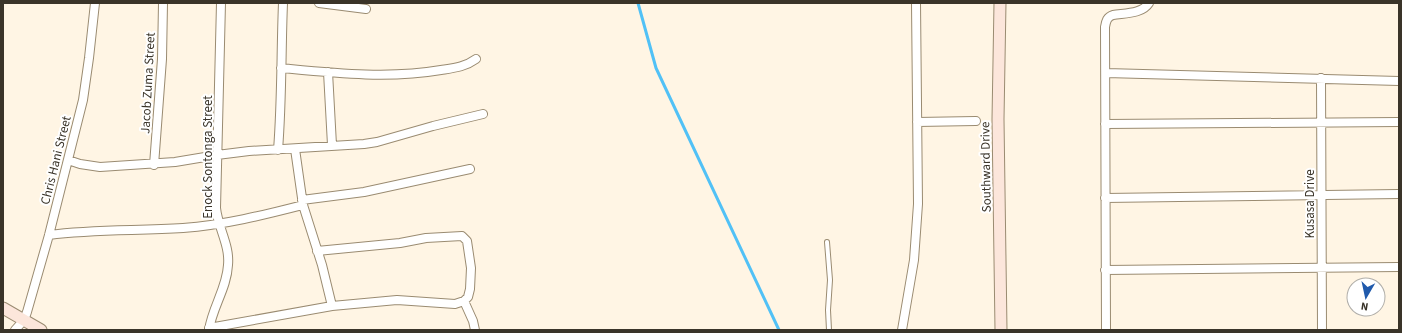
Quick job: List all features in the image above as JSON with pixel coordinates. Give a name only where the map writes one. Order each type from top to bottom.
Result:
[{"type":"main road","name":"Southward Drive","points":[[1000,3],[998,119],[1001,330]]},
{"type":"main road","points":[[3,308],[41,330]]},
{"type":"street","name":"Chris Hani Street","points":[[24,320],[33,294],[49,235],[83,100],[95,3]]},
{"type":"street","name":"Jacob Zuma Street","points":[[154,165],[162,59],[163,3]]},
{"type":"street","name":"Enock Sontonga Street","points":[[209,329],[226,281],[229,264],[225,240],[219,224],[216,208],[221,3]]},
{"type":"street","points":[[278,150],[283,3]]},
{"type":"street","points":[[319,3],[340,4],[366,9]]},
{"type":"street","points":[[902,330],[914,260],[918,204],[916,3]]},
{"type":"street","points":[[1106,330],[1106,21],[1109,16],[1113,14],[1141,11],[1150,3]]},
{"type":"street","points":[[281,68],[328,72],[384,74],[424,73],[461,66],[476,59]]},
{"type":"street","points":[[328,72],[332,146]]},
{"type":"street","points":[[1106,73],[1399,81]]},
{"type":"street","name":"Kusasa Drive","points":[[1320,78],[1322,330]]},
{"type":"street","points":[[68,160],[85,165],[100,167],[154,165],[217,155],[377,142],[483,114]]},
{"type":"street","points":[[917,122],[976,120]]},
{"type":"street","points":[[1105,124],[1399,122]]},
{"type":"street","points":[[295,149],[303,203],[312,229],[332,306]]},
{"type":"street","points":[[49,235],[82,231],[182,228],[219,224],[303,203],[364,192],[470,169]]},
{"type":"street","points":[[1105,198],[1399,194]]},
{"type":"street","points":[[209,329],[332,306],[398,300],[454,304],[464,301],[468,297],[471,268],[467,241],[462,236],[426,238],[400,243],[317,251]]},
{"type":"street","points":[[1105,270],[1399,267]]},
{"type":"street","points":[[464,301],[473,321],[475,330]]},
{"type":"street","points":[[15,330],[24,320]]},
{"type":"lane","points":[[828,242],[830,280],[828,310],[829,330]]},
{"type":"waterway","points":[[638,3],[656,68],[779,330]]}]
